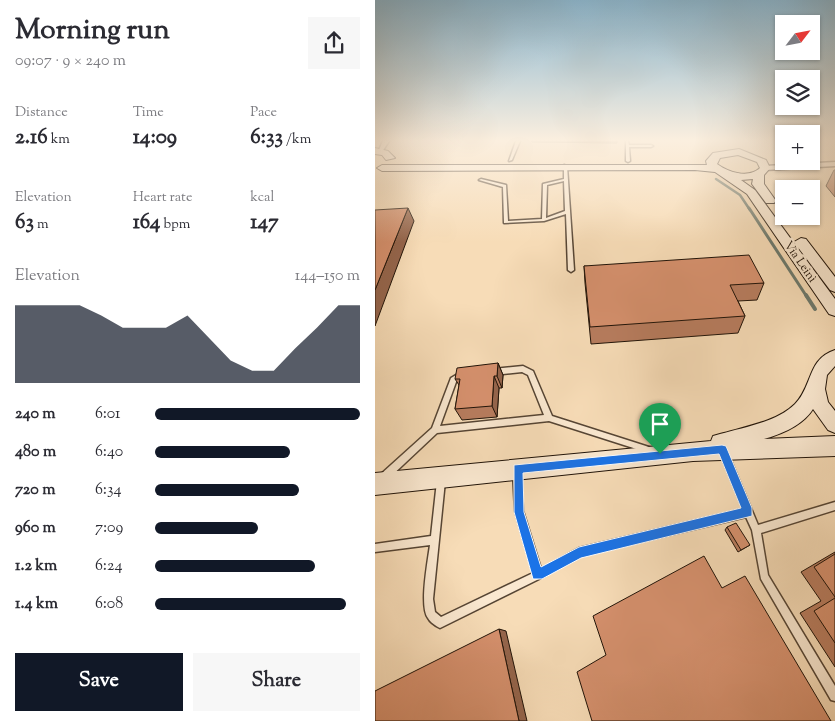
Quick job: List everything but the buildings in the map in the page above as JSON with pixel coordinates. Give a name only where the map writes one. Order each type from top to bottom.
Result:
[{"type":"street","name":"Via Leinì","points":[[725,175],[751,192],[835,310]]},
{"type":"street","points":[[732,175],[741,177],[746,175]]},
{"type":"street","name":"Via Leinì","points":[[759,175],[757,179],[761,190],[835,287]]},
{"type":"street","points":[[835,357],[823,364],[816,375],[815,390],[820,405],[835,424]]},
{"type":"street","points":[[693,451],[777,426],[802,410],[815,390]]},
{"type":"street","points":[[376,484],[693,451],[835,446]]},
{"type":"lane","points":[[565,175],[571,270]]},
{"type":"lane","points":[[481,180],[505,186],[506,222],[544,220],[566,212]]},
{"type":"lane","points":[[544,220],[545,184],[565,180]]},
{"type":"lane","points":[[487,372],[523,369],[531,374],[549,418]]},
{"type":"lane","points":[[376,484],[435,430],[453,380],[460,374],[469,373]]},
{"type":"lane","points":[[435,430],[549,418],[660,454]]},
{"type":"lane","points":[[722,449],[756,530],[764,576],[835,696]]},
{"type":"lane","points":[[517,469],[519,512],[537,575]]},
{"type":"lane","points":[[441,477],[427,599],[431,614],[440,623],[579,552],[748,512]]},
{"type":"lane","points":[[756,530],[835,506]]},
{"type":"lane","points":[[375,548],[433,540]]},
{"type":"waterway","points":[[716,179],[740,195],[750,210]]},
{"type":"waterway","points":[[749,208],[807,297]]},
{"type":"waterway","points":[[806,295],[815,309]]},
{"type":"route","points":[[722,449],[748,512],[579,552],[537,575],[519,512],[517,469],[660,454],[722,449]]}]
